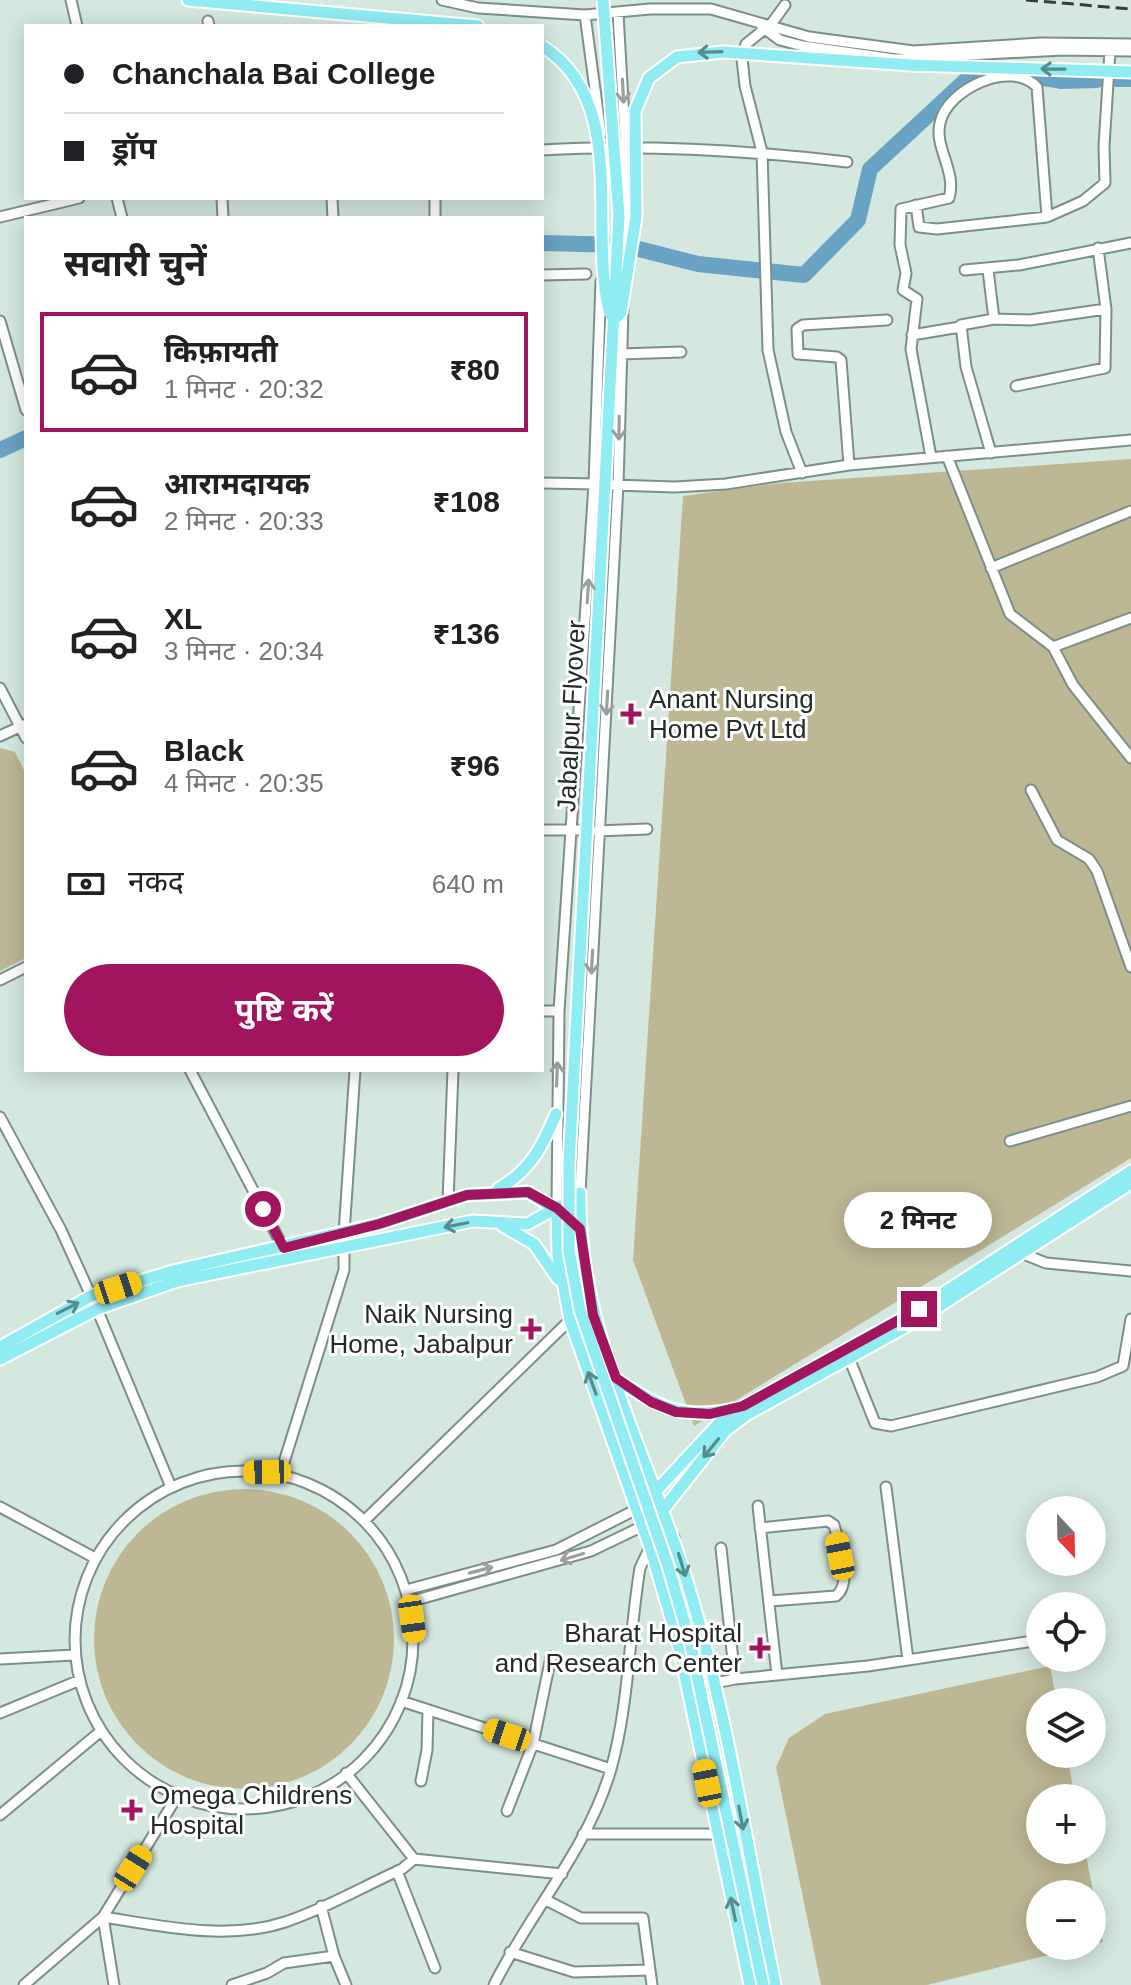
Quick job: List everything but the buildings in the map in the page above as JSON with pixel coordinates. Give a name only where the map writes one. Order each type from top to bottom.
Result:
[{"type":"main road","points":[[188,0],[456,24]]},
{"type":"main road","name":"Jabalpur Flyover","points":[[603,0],[619,216],[569,1164],[569,1251],[580,1310],[668,1566],[690,1642],[763,1985]]},
{"type":"main road","points":[[544,48],[565,66],[578,84],[594,118],[602,191],[607,304],[613,324]]},
{"type":"main road","points":[[613,324],[621,312],[636,217],[635,111],[649,78],[677,57],[723,52],[911,65],[1131,72]]},
{"type":"main road","points":[[494,1192],[515,1180],[532,1163],[556,1114]]},
{"type":"main road","points":[[637,1509],[657,1492],[710,1430],[743,1406],[896,1324],[1131,1171]]},
{"type":"main road","points":[[643,1526],[664,1512],[725,1431],[778,1395],[916,1321],[1131,1183]]},
{"type":"main road","points":[[0,1359],[97,1309],[177,1281],[285,1253],[448,1202],[494,1192],[528,1192],[557,1208],[580,1229]]},
{"type":"main road","points":[[0,1347],[91,1296],[173,1271],[344,1247],[473,1221],[501,1225],[527,1224],[580,1193]]},
{"type":"main road","points":[[580,1193],[580,1229],[593,1315],[674,1537],[714,1682],[775,1985]]},
{"type":"main road","points":[[557,1208],[562,1287],[570,1320],[650,1547],[689,1689],[750,1985]]},
{"type":"main road","points":[[501,1225],[534,1244],[547,1259],[562,1287]]},
{"type":"main road","points":[[616,1378],[651,1402],[676,1412],[710,1414],[743,1406]]},
{"type":"street","points":[[71,0],[77,24]]},
{"type":"street","points":[[442,0],[478,8],[585,15],[691,8],[738,14],[768,27],[780,40],[803,46],[904,59],[980,53],[1131,51]]},
{"type":"street","points":[[785,5],[768,27],[746,44],[742,59],[745,86],[762,152],[768,350],[783,419],[802,473]]},
{"type":"street","points":[[580,1193],[618,485],[626,239],[626,146],[618,14]]},
{"type":"street","points":[[557,1208],[559,1011],[594,484],[602,239],[603,146],[585,15]]},
{"type":"street","points":[[768,27],[809,37],[913,51],[1028,43],[1131,44]]},
{"type":"street","points":[[916,205],[919,227],[924,230],[1047,217],[1083,201],[1105,183],[1110,51]]},
{"type":"street","points":[[931,457],[911,349],[917,299],[903,290],[906,273],[900,238],[901,209],[947,199],[950,193],[948,160],[940,139],[943,115],[981,80],[1010,76],[1031,80],[1040,94],[1047,217]]},
{"type":"street","points":[[544,150],[626,146],[762,152],[847,162]]},
{"type":"street","points":[[0,217],[71,200]]},
{"type":"street","points":[[965,270],[988,270],[1131,243]]},
{"type":"street","points":[[1016,386],[1103,370],[1106,309],[1098,248]]},
{"type":"street","points":[[988,270],[994,319]]},
{"type":"street","points":[[544,275],[586,274]]},
{"type":"street","points":[[912,335],[960,327],[966,322],[1030,320],[1106,309]]},
{"type":"street","points":[[849,465],[841,360],[798,354],[797,329],[803,325],[887,320]]},
{"type":"street","points":[[0,321],[24,403]]},
{"type":"street","points":[[960,327],[977,413],[991,453]]},
{"type":"street","points":[[621,354],[681,352]]},
{"type":"street","points":[[544,483],[688,486],[849,465],[1131,440]]},
{"type":"street","points":[[947,456],[1010,614],[1053,647],[1078,692],[1131,758]]},
{"type":"street","points":[[991,568],[1131,511]]},
{"type":"street","points":[[1053,647],[1131,618]]},
{"type":"street","points":[[0,688],[23,725],[0,736]]},
{"type":"street","points":[[1031,790],[1057,840],[1089,859],[1097,871],[1127,934],[1131,967]]},
{"type":"street","points":[[544,830],[600,832],[647,829]]},
{"type":"street","points":[[0,980],[24,968]]},
{"type":"street","points":[[544,1011],[559,1011]]},
{"type":"street","points":[[191,1072],[285,1253]]},
{"type":"street","points":[[344,1233],[355,1072]]},
{"type":"street","points":[[448,1202],[453,1072]]},
{"type":"street","points":[[1010,1141],[1131,1106]]},
{"type":"street","points":[[0,1117],[61,1230],[171,1487]]},
{"type":"street","points":[[280,1475],[344,1270],[344,1247]]},
{"type":"street","points":[[1021,1253],[1046,1263],[1131,1271]]},
{"type":"street","points":[[849,1358],[875,1423],[891,1426],[1097,1377],[1123,1366],[1131,1319]]},
{"type":"street","points":[[364,1521],[570,1320]]},
{"type":"street","points":[[218,1472],[267,1472],[314,1485],[355,1511],[364,1521],[387,1548],[406,1590],[414,1635],[410,1678],[394,1719],[369,1754],[335,1782],[296,1801],[253,1809],[209,1806],[178,1795],[132,1768],[101,1731],[83,1697],[74,1655],[75,1621],[82,1589],[95,1558],[127,1517],[171,1487],[218,1472]]},
{"type":"street","points":[[886,1487],[908,1660]]},
{"type":"street","points":[[758,1506],[777,1675]]},
{"type":"street","points":[[0,1507],[95,1558]]},
{"type":"street","points":[[406,1590],[556,1550],[637,1509]]},
{"type":"street","points":[[760,1528],[828,1521],[834,1525],[845,1578],[844,1588],[836,1596],[770,1601]]},
{"type":"street","points":[[409,1602],[591,1551],[643,1526]]},
{"type":"street","points":[[494,1985],[510,1952],[562,1874],[611,1769],[640,1568],[650,1547],[674,1537]]},
{"type":"street","points":[[721,1548],[735,1679]]},
{"type":"street","points":[[689,1689],[735,1679],[908,1660],[1026,1642]]},
{"type":"street","points":[[0,1659],[74,1655]]},
{"type":"street","points":[[507,1811],[533,1744],[551,1657]]},
{"type":"street","points":[[0,1713],[80,1680]]},
{"type":"street","points":[[401,1701],[611,1769]]},
{"type":"street","points":[[421,1781],[427,1750],[428,1710]]},
{"type":"street","points":[[0,1815],[101,1731]]},
{"type":"street","points":[[346,1773],[414,1859]]},
{"type":"street","points":[[24,1985],[103,1917],[178,1795]]},
{"type":"street","points":[[583,1834],[717,1834]]},
{"type":"street","points":[[103,1917],[182,1929],[241,1931],[285,1922],[397,1871],[414,1859],[562,1874]]},
{"type":"street","points":[[397,1871],[435,1968]]},
{"type":"street","points":[[546,1900],[581,1918],[643,1918],[652,1985]]},
{"type":"street","points":[[321,1906],[334,1956],[346,1985]]},
{"type":"street","points":[[103,1917],[114,1985]]},
{"type":"street","points":[[510,1952],[574,1972],[650,1970]]},
{"type":"street","points":[[232,1985],[267,1973],[284,1963],[334,1956]]},
{"type":"shaded area","points":[[1131,459],[1131,1158],[694,1426],[633,1260],[683,496],[781,483]]},
{"type":"shaded area","points":[[0,748],[15,752],[24,770],[24,959],[0,971]]},
{"type":"shaded area","points":[[244,1489],[273,1492],[301,1501],[327,1514],[350,1533],[369,1556],[382,1582],[391,1610],[394,1639],[391,1668],[382,1696],[369,1722],[350,1745],[327,1764],[301,1777],[273,1786],[244,1789],[215,1786],[187,1777],[161,1764],[138,1745],[119,1722],[106,1696],[97,1668],[94,1639],[97,1610],[106,1582],[119,1556],[138,1533],[161,1514],[187,1501],[215,1492]]},
{"type":"shaded area","points":[[1026,1671],[1051,1672],[1054,1688],[1026,1688],[1026,1768],[1070,1768],[1072,1784],[1026,1784],[1026,1864],[1088,1864],[1091,1880],[1026,1880],[1028,1960],[927,1985],[821,1985],[776,1767],[789,1738],[825,1714]]},
{"type":"waterway","points":[[544,243],[623,245],[698,264],[804,275],[858,220],[870,169],[965,81],[1002,71],[1062,81],[1097,80]]},
{"type":"waterway","points":[[1116,79],[1131,79]]},
{"type":"waterway","points":[[0,450],[24,439]]},
{"type":"railway","points":[[1026,0],[1131,9]]},
{"type":"place","name":"Anant Nursing Home Pvt Ltd","points":[[631,714]]},
{"type":"place","name":"Naik Nursing Home, Jabalpur","points":[[531,1329]]},
{"type":"place","name":"Bharat Hospital and Research Center","points":[[760,1648]]},
{"type":"place","name":"Omega Childrens Hospital","points":[[132,1810]]},
{"type":"route","points":[[263,1209],[284,1248],[379,1224],[467,1195],[528,1192],[557,1208],[580,1229],[593,1315],[616,1378],[651,1402],[676,1412],[710,1414],[743,1406],[919,1309]]}]
